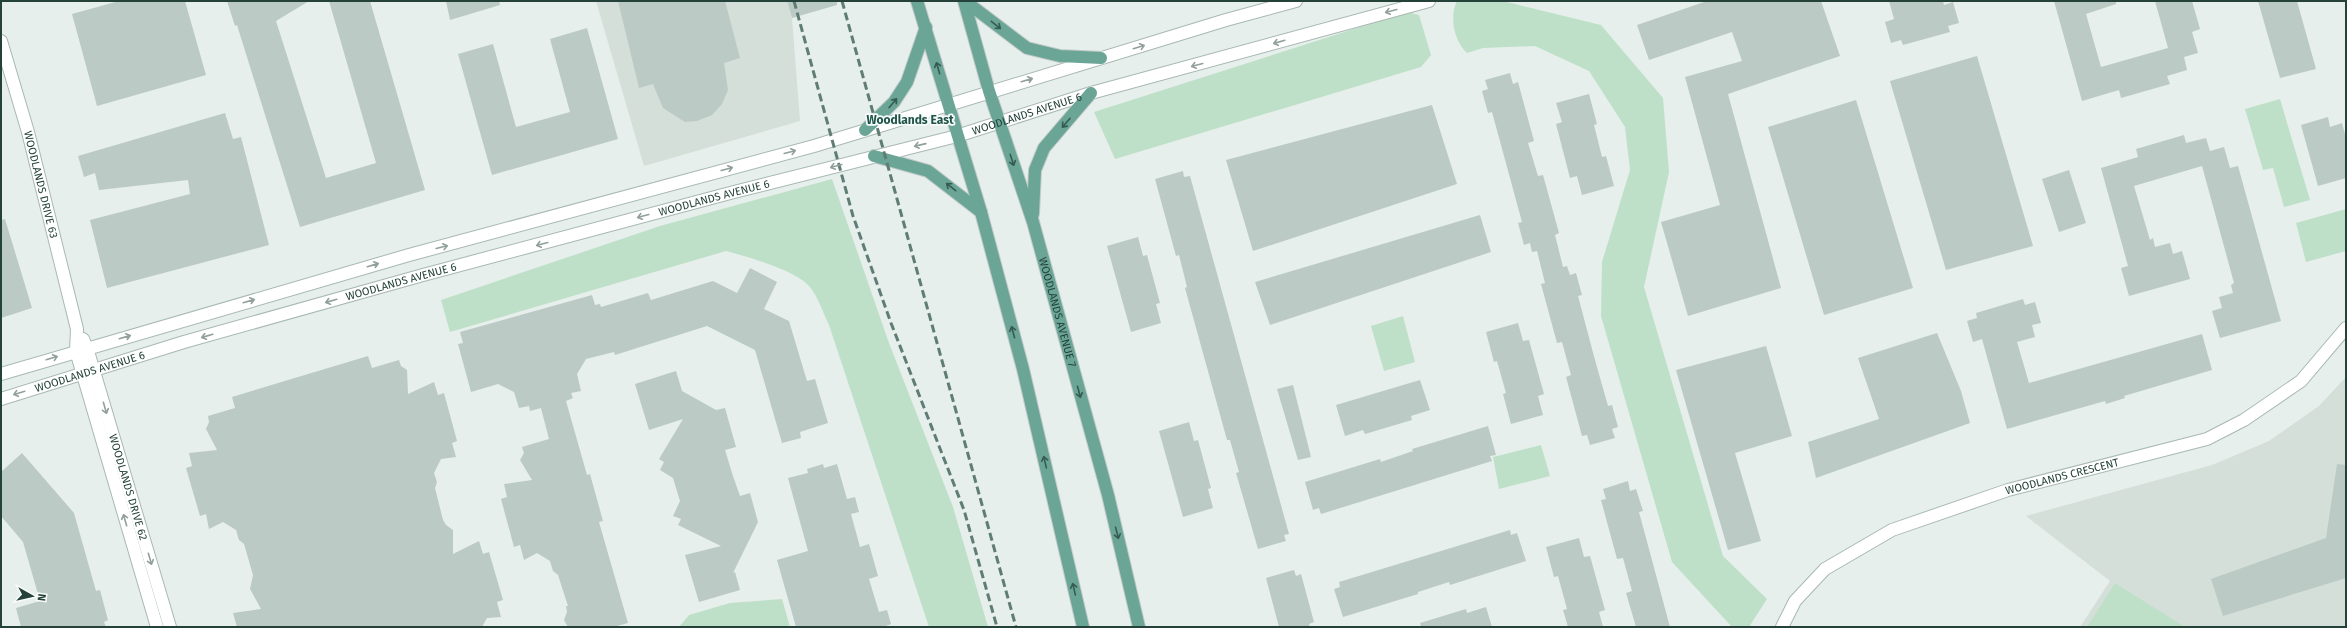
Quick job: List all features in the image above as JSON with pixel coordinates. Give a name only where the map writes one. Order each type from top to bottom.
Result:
[{"type":"main road","points":[[917,1],[926,26],[957,136],[982,212],[1025,377],[1083,627]]},
{"type":"main road","points":[[965,1],[1026,48],[1060,56],[1101,58]]},
{"type":"main road","name":"WOODLANDS AVENUE 7","points":[[965,1],[989,91],[1033,222],[1108,495],[1139,627]]},
{"type":"main road","points":[[865,130],[894,102],[907,82],[926,26]]},
{"type":"main road","points":[[1033,222],[1035,170],[1044,148],[1091,93]]},
{"type":"main road","points":[[874,156],[928,170],[982,212]]},
{"type":"street","name":"WOODLANDS AVENUE 6","points":[[1,374],[82,349],[401,257],[648,192],[865,130],[949,105],[989,91],[1296,1]]},
{"type":"street","name":"WOODLANDS AVENUE 6","points":[[1,399],[184,342],[423,275],[874,156],[957,136],[1091,93],[1429,1]]},
{"type":"street","name":"WOODLANDS DRIVE 63","points":[[1,41],[28,132],[82,349]]},
{"type":"street","name":"WOODLANDS CRESCENT","points":[[1782,627],[1795,601],[1825,569],[1892,530],[2008,490],[2207,439],[2244,420],[2300,381],[2346,328]]},
{"type":"street","name":"WOODLANDS DRIVE 62","points":[[82,349],[170,627]]},
{"type":"street","name":"WOODLANDS DRIVE 62","points":[[89,372],[157,627]]},
{"type":"shaded area","points":[[596,1],[787,1],[792,18],[800,121],[644,166]]},
{"type":"shaded area","points":[[2346,377],[2346,627],[2080,627],[2110,581],[2026,516],[2212,465],[2269,441],[2319,406]]},
{"type":"green space","points":[[1457,1],[1503,1],[1601,25],[1663,98],[1669,172],[1644,287],[1723,556],[1767,599],[1749,627],[1732,627],[1672,562],[1601,316],[1602,262],[1630,170],[1625,127],[1589,71],[1535,46],[1483,48],[1467,53],[1459,42],[1454,28],[1453,14]]},
{"type":"green space","points":[[1407,12],[1419,15],[1431,55],[1421,67],[1115,159],[1094,112]]},
{"type":"green space","points":[[2280,99],[2310,200],[2284,207],[2273,168],[2263,170],[2245,109]]},
{"type":"green space","points":[[832,179],[889,343],[953,507],[988,627],[929,627],[829,325],[812,290],[802,280],[793,275],[782,269],[726,251],[450,332],[441,300],[660,226]]},
{"type":"green space","points":[[2346,209],[2346,251],[2306,262],[2296,223]]},
{"type":"green space","points":[[1403,316],[1415,362],[1384,371],[1371,326]]},
{"type":"green space","points":[[1541,445],[1550,476],[1499,489],[1493,457]]},
{"type":"green space","points":[[2115,583],[2185,627],[2087,627]]},
{"type":"green space","points":[[782,599],[790,627],[679,627],[689,615],[730,603]]},
{"type":"building","points":[[119,1],[185,1],[206,75],[97,106],[72,14]]},
{"type":"building","points":[[227,1],[309,1],[276,21],[326,178],[376,163],[329,1],[370,1],[425,190],[300,227],[237,25],[235,26]]},
{"type":"building","points":[[446,1],[499,1],[500,5],[450,20]]},
{"type":"building","points":[[618,1],[725,1],[740,58],[724,63],[728,90],[722,104],[712,115],[697,121],[685,122],[663,108],[653,84],[639,88]]},
{"type":"building","points":[[787,1],[837,1],[837,5],[792,18]]},
{"type":"building","points":[[1707,1],[1821,1],[1840,56],[1728,94],[1781,288],[1688,316],[1661,222],[1720,205],[1685,77],[1742,61],[1732,32],[1649,60],[1637,25]]},
{"type":"building","points":[[1889,1],[1943,1],[1944,5],[1953,2],[1959,23],[1948,26],[1950,32],[1903,45],[1901,40],[1891,43],[1885,22],[1894,19]]},
{"type":"building","points":[[2054,1],[2116,1],[2116,4],[2086,14],[2101,67],[2168,48],[2155,1],[2192,1],[2200,29],[2192,32],[2198,53],[2184,57],[2187,70],[2167,76],[2170,84],[2121,98],[2119,90],[2082,101]]},
{"type":"building","points":[[2258,1],[2297,1],[2316,69],[2280,78]]},
{"type":"building","points":[[587,28],[618,139],[492,175],[458,54],[493,44],[516,127],[570,112],[550,39]]},
{"type":"building","points":[[1977,56],[2033,246],[1946,270],[1890,81]]},
{"type":"building","points":[[1510,73],[1513,84],[1518,82],[1534,141],[1528,143],[1538,176],[1543,175],[1559,233],[1555,235],[1563,267],[1567,266],[1570,275],[1576,273],[1582,295],[1578,296],[1595,360],[1608,406],[1612,405],[1618,427],[1612,429],[1615,438],[1590,445],[1587,435],[1582,436],[1566,377],[1571,375],[1562,342],[1557,343],[1541,284],[1545,283],[1537,251],[1532,252],[1530,243],[1524,245],[1518,223],[1522,222],[1492,112],[1488,113],[1482,91],[1488,89],[1485,80]]},
{"type":"building","points":[[1589,94],[1597,124],[1594,125],[1602,157],[1606,156],[1614,186],[1582,195],[1577,176],[1570,178],[1556,124],[1562,122],[1556,103]]},
{"type":"building","points":[[1856,100],[1913,288],[1824,315],[1768,127]]},
{"type":"building","points":[[1432,105],[1457,184],[1253,251],[1226,160]]},
{"type":"building","points":[[225,113],[233,139],[241,137],[269,245],[107,288],[90,220],[190,194],[188,180],[99,190],[95,173],[84,177],[78,156]]},
{"type":"building","points":[[2328,117],[2330,127],[2342,123],[2346,138],[2346,178],[2318,186],[2301,125]]},
{"type":"building","points":[[2184,135],[2186,143],[2206,138],[2210,151],[2224,147],[2230,168],[2238,166],[2281,321],[2220,338],[2212,311],[2222,308],[2219,297],[2233,293],[2231,285],[2234,283],[2202,166],[2134,186],[2150,240],[2153,238],[2155,247],[2170,243],[2173,254],[2182,251],[2190,279],[2129,296],[2121,268],[2128,266],[2101,168],[2138,157],[2136,149]]},
{"type":"building","points":[[2069,170],[2086,223],[2059,232],[2042,179]]},
{"type":"building","points":[[1183,171],[1184,177],[1190,176],[1289,534],[1284,535],[1286,541],[1258,549],[1236,473],[1239,472],[1230,440],[1227,440],[1185,288],[1187,287],[1179,255],[1176,256],[1155,179]]},
{"type":"building","points":[[1480,215],[1491,252],[1270,325],[1255,282]]},
{"type":"building","points":[[5,219],[32,308],[1,318],[1,220]]},
{"type":"building","points":[[1138,237],[1143,256],[1147,255],[1160,303],[1156,304],[1161,323],[1131,332],[1107,246]]},
{"type":"building","points":[[750,268],[777,282],[764,309],[789,321],[807,381],[815,379],[828,423],[800,432],[801,438],[782,443],[755,350],[707,326],[615,355],[614,352],[586,359],[577,374],[581,391],[571,393],[573,398],[566,401],[587,475],[590,474],[603,521],[599,522],[628,623],[613,627],[568,627],[564,620],[567,612],[566,606],[568,606],[558,575],[553,571],[550,561],[537,553],[524,560],[520,545],[514,547],[501,499],[507,497],[504,484],[532,480],[520,460],[524,453],[522,447],[549,439],[541,408],[530,411],[529,406],[519,408],[514,392],[498,384],[471,392],[458,344],[463,343],[460,332],[592,295],[595,305],[600,304],[601,307],[648,293],[651,300],[713,281],[737,293]]},
{"type":"building","points":[[2023,299],[2025,305],[2035,302],[2041,323],[2032,325],[2035,337],[2017,342],[2029,383],[2202,334],[2212,370],[2124,396],[2125,398],[2106,404],[2105,401],[2007,429],[1982,339],[1973,342],[1967,321],[1977,318],[1976,313]]},
{"type":"building","points":[[1518,323],[1523,341],[1529,340],[1544,394],[1538,396],[1543,415],[1511,424],[1503,394],[1506,393],[1497,361],[1494,362],[1486,332]]},
{"type":"building","points":[[1937,333],[1961,391],[1970,423],[1816,478],[1808,442],[1879,419],[1858,358]]},
{"type":"building","points":[[1766,346],[1792,436],[1735,453],[1761,541],[1728,550],[1676,370]]},
{"type":"building","points":[[368,356],[372,368],[399,360],[401,366],[407,370],[408,394],[434,382],[438,395],[444,393],[457,441],[452,443],[456,457],[441,459],[434,473],[437,482],[435,488],[443,520],[446,525],[453,530],[453,554],[479,541],[483,554],[489,552],[503,600],[497,602],[501,617],[487,618],[482,627],[237,627],[233,613],[261,609],[250,589],[253,575],[244,544],[239,540],[236,530],[223,522],[209,529],[206,514],[200,516],[186,468],[192,466],[189,453],[217,450],[206,429],[209,422],[208,416],[235,408],[232,397]]},
{"type":"building","points":[[676,371],[682,391],[716,410],[725,408],[736,447],[725,450],[740,496],[750,493],[758,522],[733,573],[735,572],[740,590],[699,602],[685,555],[721,546],[678,525],[681,519],[673,516],[680,501],[673,478],[660,470],[664,462],[659,459],[683,419],[649,430],[635,384]]},
{"type":"building","points":[[1420,380],[1430,410],[1411,416],[1412,420],[1365,434],[1363,430],[1345,436],[1336,405]]},
{"type":"building","points":[[1293,385],[1311,457],[1298,460],[1277,389]]},
{"type":"building","points":[[1189,422],[1194,441],[1198,440],[1211,488],[1208,489],[1213,508],[1183,517],[1159,431]]},
{"type":"building","points":[[1488,426],[1496,455],[1490,456],[1492,461],[1321,514],[1319,508],[1313,510],[1305,482],[1380,459],[1381,462],[1413,451],[1412,449]]},
{"type":"building","points":[[22,453],[74,513],[96,591],[100,590],[108,620],[104,622],[106,627],[21,627],[16,608],[40,601],[23,542],[1,516],[1,472]]},
{"type":"building","points":[[823,464],[824,468],[837,464],[847,499],[855,497],[859,512],[851,514],[860,547],[869,544],[878,576],[869,579],[879,612],[887,610],[891,624],[883,627],[796,627],[777,560],[808,551],[788,478],[808,473],[807,469]]},
{"type":"building","points":[[2337,464],[2346,465],[2346,578],[2223,616],[2211,579],[2326,538]]},
{"type":"building","points":[[1628,481],[1630,491],[1636,489],[1643,511],[1639,512],[1670,627],[1636,627],[1626,593],[1632,591],[1623,558],[1617,559],[1601,500],[1606,499],[1603,489]]},
{"type":"building","points":[[1510,530],[1511,535],[1517,533],[1526,561],[1450,585],[1449,582],[1418,592],[1418,594],[1343,617],[1334,589],[1340,587],[1339,582]]},
{"type":"building","points":[[1579,538],[1584,557],[1590,556],[1605,610],[1599,612],[1603,627],[1568,627],[1563,610],[1567,609],[1558,576],[1554,577],[1546,547]]},
{"type":"building","points":[[1294,570],[1296,576],[1301,574],[1314,622],[1309,624],[1310,627],[1279,627],[1266,578]]},
{"type":"building","points":[[1486,607],[1492,627],[1421,627],[1420,623],[1466,609],[1467,613]]},
{"type":"railway","points":[[794,1],[853,216],[891,323],[964,510],[997,627]]},
{"type":"railway","points":[[842,1],[1016,627]]},
{"type":"district","name":"Woodlands East","points":[[910,120]]}]
